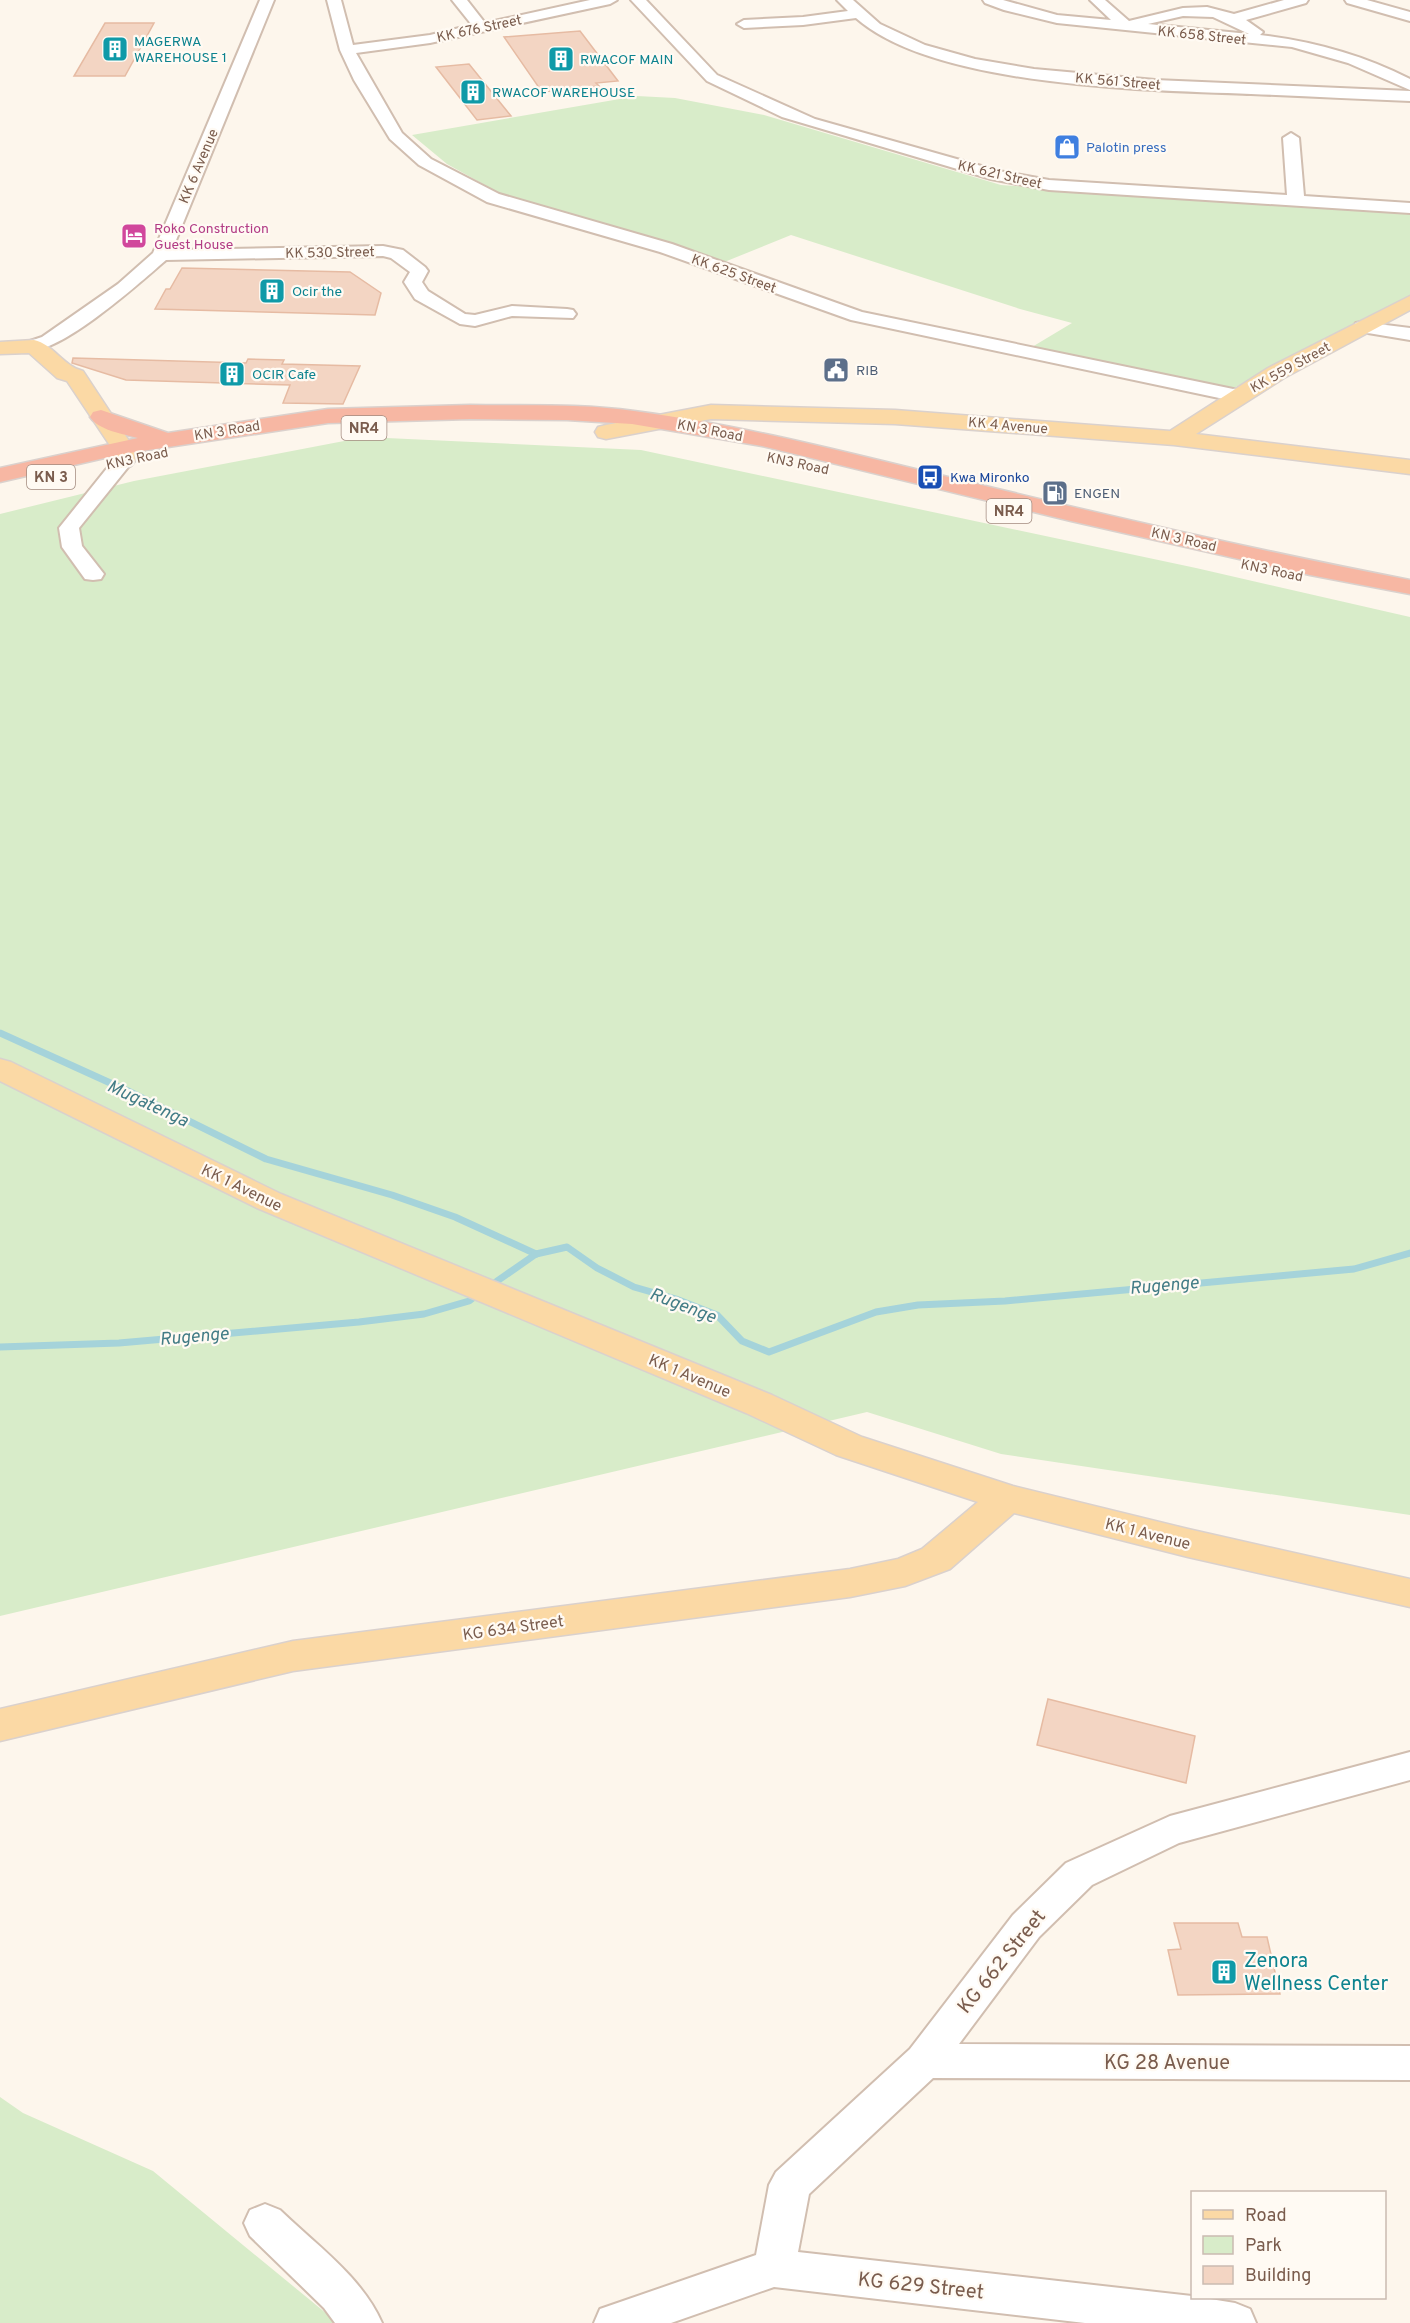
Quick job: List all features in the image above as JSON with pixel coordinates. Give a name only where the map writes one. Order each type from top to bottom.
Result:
[{"type":"highway","name":"KN 3 Road","points":[[0,475],[49,464],[110,462],[176,438],[261,424],[349,415],[470,412],[567,413],[664,421],[703,418],[762,440],[1310,568],[1410,587]]},
{"type":"highway","points":[[633,417],[663,413],[703,418]]},
{"type":"highway","points":[[49,464],[72,451],[92,420],[146,435],[176,438]]},
{"type":"highway","name":"KN3 Road","points":[[0,489],[110,462],[261,437],[338,429],[530,426],[663,437],[750,452],[1280,573],[1410,599]]},
{"type":"main road","name":"KK 559 Street","points":[[1174,438],[1238,396],[1410,302]]},
{"type":"main road","name":"KK 6 Avenue","points":[[0,348],[34,346]]},
{"type":"main road","points":[[34,346],[65,373],[62,378],[92,420],[97,441],[110,462]]},
{"type":"main road","name":"KK 4 Avenue","points":[[703,418],[967,421],[1174,438],[1410,467]]},
{"type":"main road","points":[[606,432],[664,421]]},
{"type":"main road","name":"KK 1 Avenue","points":[[0,1069],[269,1201],[759,1404],[849,1446],[1007,1498],[1188,1543],[1410,1593]]},
{"type":"main road","name":"KG 634 Street","points":[[0,1725],[293,1656],[850,1583],[905,1572],[936,1559],[1007,1498]]},
{"type":"street","name":"KK 6 Avenue","points":[[34,346],[49,341],[124,288],[161,255],[267,0]]},
{"type":"street","name":"KK 625 Street","points":[[334,0],[347,50],[362,80],[396,136],[425,162],[493,198],[666,248],[857,316],[1238,396]]},
{"type":"street","points":[[459,0],[481,27]]},
{"type":"street","name":"KK 676 Street","points":[[347,50],[418,41],[610,0]]},
{"type":"street","name":"KK 621 Street","points":[[638,0],[712,78],[809,122],[1023,182],[1410,208]]},
{"type":"street","name":"KK 561 Street","points":[[844,0],[855,14],[914,46],[983,66],[1155,85],[1410,96]]},
{"type":"street","name":"KK 658 Street","points":[[990,0],[1057,19],[1267,41],[1324,50],[1410,85]]},
{"type":"street","points":[[1233,20],[1259,10],[1301,0]]},
{"type":"street","points":[[1352,0],[1410,17]]},
{"type":"street","points":[[1101,4],[1127,27],[1198,10],[1233,20],[1267,41]]},
{"type":"street","points":[[1101,4],[1127,4]]},
{"type":"street","points":[[744,24],[803,21],[855,14]]},
{"type":"street","points":[[1291,138],[1296,201]]},
{"type":"street","name":"KK 530 Street","points":[[161,255],[383,251],[397,254],[419,271],[413,282],[421,295],[460,319],[475,321],[512,311],[567,314]]},
{"type":"street","points":[[1362,327],[1410,334]]},
{"type":"street","points":[[93,574],[72,547],[69,528],[110,462]]},
{"type":"street","name":"KG 662 Street","points":[[774,2268],[790,2185],[924,2061],[1026,1926],[1079,1874],[1170,1831],[1410,1767]]},
{"type":"street","name":"KG 28 Avenue","points":[[924,2061],[1410,2063]]},
{"type":"street","points":[[265,2223],[339,2294],[362,2323]]},
{"type":"street","name":"KG 629 Street","points":[[615,2323],[774,2268],[1194,2316],[1234,2323]]},
{"type":"green space","points":[[637,96],[675,98],[764,115],[1001,185],[1410,213],[1410,296],[1232,389],[1032,347],[1072,323],[1020,309],[791,235],[717,265],[501,194],[447,164],[412,135]]},
{"type":"green space","points":[[365,437],[641,450],[1196,568],[1410,617],[1410,1515],[1001,1454],[867,1412],[0,1616],[0,514],[134,481]]},
{"type":"green space","points":[[0,2097],[23,2113],[153,2171],[338,2323],[0,2323]]},
{"type":"building","name":"MAGERWA WAREHOUSE 1","points":[[105,23],[154,23],[125,76],[74,76]]},
{"type":"building","name":"RWACOF MAIN","points":[[580,31],[618,81],[596,83],[599,86],[542,92],[504,37]]},
{"type":"building","name":"RWACOF WAREHOUSE","points":[[469,64],[511,116],[477,120],[436,67]]},
{"type":"building","name":"Ocir the","points":[[182,268],[350,272],[381,293],[375,315],[155,309],[166,289],[170,289]]},
{"type":"building","name":"OCIR Cafe","points":[[73,358],[246,363],[248,359],[284,360],[282,364],[360,366],[343,404],[283,403],[290,385],[126,380],[72,363]]},
{"type":"building","points":[[1048,1699],[1195,1736],[1186,1783],[1037,1745]]},
{"type":"building","name":"Zenora Wellness Center","points":[[1174,1923],[1238,1923],[1242,1937],[1267,1937],[1280,1994],[1178,1995],[1168,1950],[1181,1949]]},
{"type":"waterway","name":"Mugatenga","points":[[0,1033],[128,1091],[266,1159],[392,1195],[455,1217],[536,1254]]},
{"type":"waterway","name":"Rugenge","points":[[536,1254],[567,1247],[597,1268],[634,1287],[676,1299],[717,1315],[742,1341],[769,1352],[876,1312],[918,1305],[1005,1301],[1354,1269],[1410,1253]]},
{"type":"waterway","name":"Rugenge","points":[[490,1286],[536,1254]]},
{"type":"waterway","name":"Rugenge","points":[[0,1347],[119,1343],[359,1322],[424,1314],[469,1301],[478,1294]]},
{"type":"place","name":"MAGERWA WAREHOUSE 1","points":[[115,49]]},
{"type":"place","name":"RWACOF MAIN","points":[[561,59]]},
{"type":"place","name":"RWACOF WAREHOUSE","points":[[473,92]]},
{"type":"place","name":"Palotin press","points":[[1067,147]]},
{"type":"place","name":"Roko Construction Guest House","points":[[134,236]]},
{"type":"place","name":"Ocir the","points":[[272,291]]},
{"type":"place","name":"RIB","points":[[836,370]]},
{"type":"place","name":"OCIR Cafe","points":[[232,374]]},
{"type":"place","name":"Kwa Mironko","points":[[930,477]]},
{"type":"place","name":"ENGEN","points":[[1055,493]]},
{"type":"place","name":"Zenora Wellness Center","points":[[1224,1972]]}]
